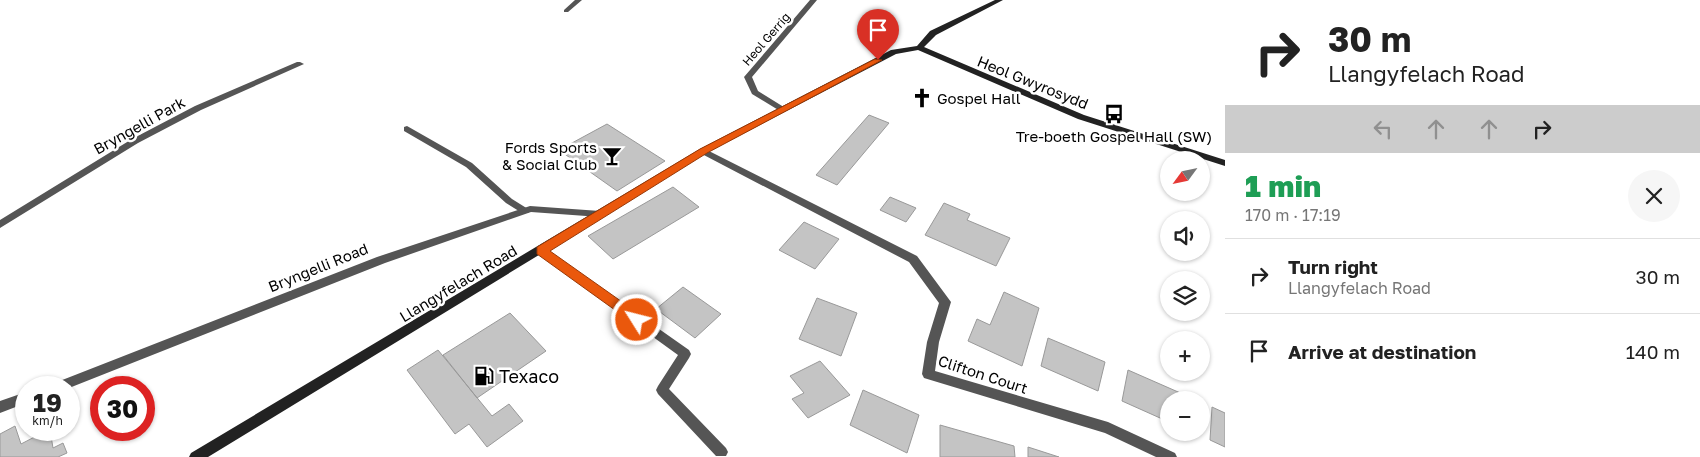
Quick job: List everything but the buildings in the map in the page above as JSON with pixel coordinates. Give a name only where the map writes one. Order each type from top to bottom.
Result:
[{"type":"main road","points":[[919,48],[933,33],[1000,0]]},
{"type":"main road","name":"Llangyfelach Road","points":[[196,457],[703,151],[894,52],[919,48]]},
{"type":"main road","name":"Heol Gwyrosydd","points":[[919,48],[1081,117],[1225,163]]},
{"type":"street","points":[[566,12],[579,0]]},
{"type":"street","name":"Heol Gerrig","points":[[783,109],[755,92],[748,77],[814,0]]},
{"type":"street","name":"Bryngelli Park","points":[[0,225],[135,141],[198,108],[300,64]]},
{"type":"street","points":[[407,130],[469,165],[509,201],[525,211]]},
{"type":"street","name":"Clifton Court","points":[[703,151],[913,259],[945,302],[933,342],[928,374],[1108,428],[1170,457]]},
{"type":"street","name":"Bryngelli Road","points":[[80,379],[381,260],[530,209],[600,214]]},
{"type":"street","points":[[541,250],[685,354],[662,390],[720,452]]},
{"type":"street","points":[[0,407],[15,402]]},
{"type":"place","name":"Gospel Hall","points":[[922,98]]},
{"type":"place","name":"Tre-boeth Gospel Hall (SW)","points":[[1114,114]]},
{"type":"place","name":"Fords Sports & Social Club","points":[[612,156]]},
{"type":"place","name":"Texaco","points":[[484,376]]},
{"type":"route","points":[[637,320],[541,250],[703,151],[878,60]]}]
